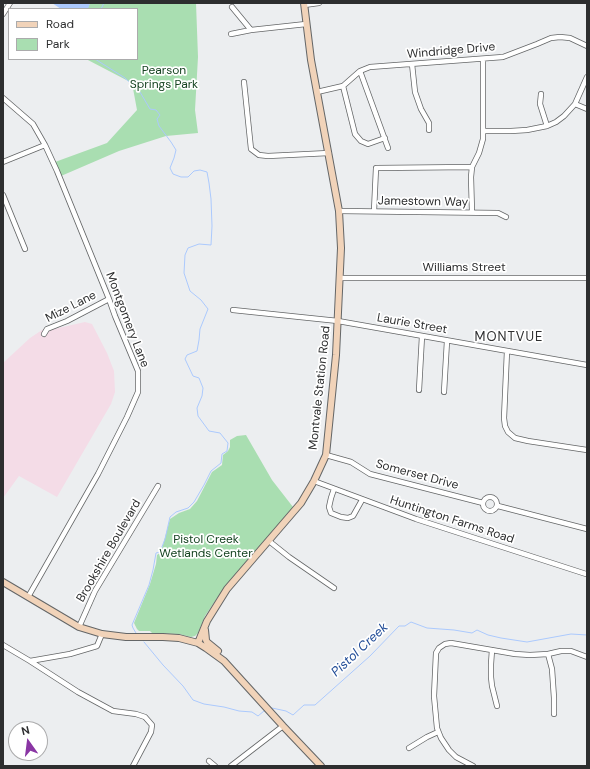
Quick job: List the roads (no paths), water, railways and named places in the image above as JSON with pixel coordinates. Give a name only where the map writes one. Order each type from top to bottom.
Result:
[{"type":"street","points":[[3,14],[10,3]]},
{"type":"street","points":[[304,4],[319,3]]},
{"type":"street","name":"Montvale Station Road","points":[[198,643],[207,621],[227,589],[301,503],[314,482],[326,455],[336,355],[341,248],[339,210],[311,60],[304,4]]},
{"type":"street","points":[[232,7],[250,30]]},
{"type":"street","points":[[231,34],[250,30],[306,24]]},
{"type":"street","name":"Windridge Drive","points":[[318,92],[343,86],[360,71],[370,67],[483,59],[503,56],[551,38],[560,37],[570,38],[587,46]]},
{"type":"street","points":[[472,212],[472,167],[479,154],[483,139],[483,59]]},
{"type":"street","points":[[412,64],[415,92],[421,109],[429,123],[429,130]]},
{"type":"street","points":[[360,71],[388,148]]},
{"type":"street","points":[[483,131],[522,130],[547,126],[556,122],[575,104],[587,78]]},
{"type":"street","points":[[244,82],[251,149],[258,155],[268,156],[329,153]]},
{"type":"street","points":[[343,86],[355,134],[361,141],[368,144],[385,138]]},
{"type":"street","points":[[541,94],[540,104],[547,126]]},
{"type":"street","name":"Montgomery Lane","points":[[3,98],[33,124],[45,145],[57,171],[138,371],[138,392],[127,417],[98,474],[28,597]]},
{"type":"street","points":[[575,104],[587,109]]},
{"type":"street","points":[[3,162],[45,145]]},
{"type":"street","points":[[374,211],[376,168],[472,167]]},
{"type":"street","points":[[3,194],[25,249]]},
{"type":"street","name":"Jamestown Way","points":[[339,210],[498,213],[506,217]]},
{"type":"street","name":"Williams Street","points":[[340,278],[587,278]]},
{"type":"street","name":"Mize Lane","points":[[44,334],[47,329],[67,321],[109,299]]},
{"type":"street","name":"Laurie Street","points":[[233,310],[338,321],[587,365]]},
{"type":"street","points":[[419,390],[422,336]]},
{"type":"street","points":[[444,392],[447,341]]},
{"type":"street","points":[[507,351],[504,418],[505,426],[508,432],[515,438],[528,442],[587,450]]},
{"type":"street","name":"Somerset Drive","points":[[326,455],[351,462],[370,474],[483,502]]},
{"type":"street","name":"Huntington Farms Road","points":[[314,482],[416,519],[586,574]]},
{"type":"street","name":"Brookshire Boulevard","points":[[79,627],[95,591],[158,486]]},
{"type":"street","points":[[334,489],[329,507],[332,513],[341,517],[348,518],[353,516],[362,500]]},
{"type":"street","name":"Somerset Drive","points":[[488,497],[492,497],[498,502],[498,506],[496,510],[488,512],[483,506],[483,502],[488,497]]},
{"type":"street","name":"Somerset Drive","points":[[498,506],[587,529]]},
{"type":"street","points":[[269,541],[289,557],[334,588]]},
{"type":"street","points":[[3,582],[79,627],[102,634],[132,637],[174,637],[198,643],[224,661],[321,766]]},
{"type":"street","points":[[205,628],[207,642],[218,651],[224,661]]},
{"type":"street","points":[[30,661],[70,654],[97,646],[102,634]]},
{"type":"street","points":[[473,766],[456,757],[449,750],[438,732],[434,696],[436,653],[439,648],[450,643],[515,654],[530,655],[571,651],[587,657]]},
{"type":"street","points":[[3,645],[78,692],[113,711],[136,714],[145,718],[152,724],[151,732],[133,766]]},
{"type":"street","points":[[492,650],[491,677],[497,706]]},
{"type":"street","points":[[548,654],[552,669],[554,714]]},
{"type":"street","points":[[231,766],[283,726]]},
{"type":"street","points":[[409,748],[427,736],[438,732]]},
{"type":"street","points":[[209,761],[215,766]]},
{"type":"water","points":[[52,3],[90,3],[88,8],[60,8]]},
{"type":"waterway","name":"Pistol Creek","points":[[102,8],[104,3]]},
{"type":"waterway","name":"Pistol Creek","points":[[97,60],[125,78],[140,92],[150,109],[156,110],[160,115],[157,119],[159,126],[176,150],[170,168],[173,174],[181,177],[188,177],[194,171],[200,170],[207,172],[211,199],[211,245],[199,244],[188,248],[185,255],[184,273],[190,291],[201,300],[208,309],[200,329],[197,351],[187,355],[185,359],[193,376],[199,378],[203,388],[202,396],[197,408],[198,416],[209,431],[220,433],[228,443],[227,451],[222,454],[221,463],[211,471],[194,502],[188,508],[176,512],[170,517],[165,539],[160,552],[156,553],[149,585],[132,625],[136,633]]},
{"type":"waterway","name":"Pistol Creek","points":[[272,708],[286,711],[293,715],[304,705],[315,705],[370,656],[399,626],[405,626],[411,622],[427,628],[472,633],[477,630],[488,635],[527,642],[571,634],[587,635]]},
{"type":"waterway","name":"Pistol Creek","points":[[144,642],[183,686],[193,700],[204,704],[252,712],[258,716],[264,711]]},
{"type":"district","name":"MONTVUE","points":[[509,338]]},
{"type":"park label","name":"Pearson Springs Park","points":[[164,78]]},
{"type":"park label","name":"Pistol Creek Wetlands Center","points":[[206,547]]}]
